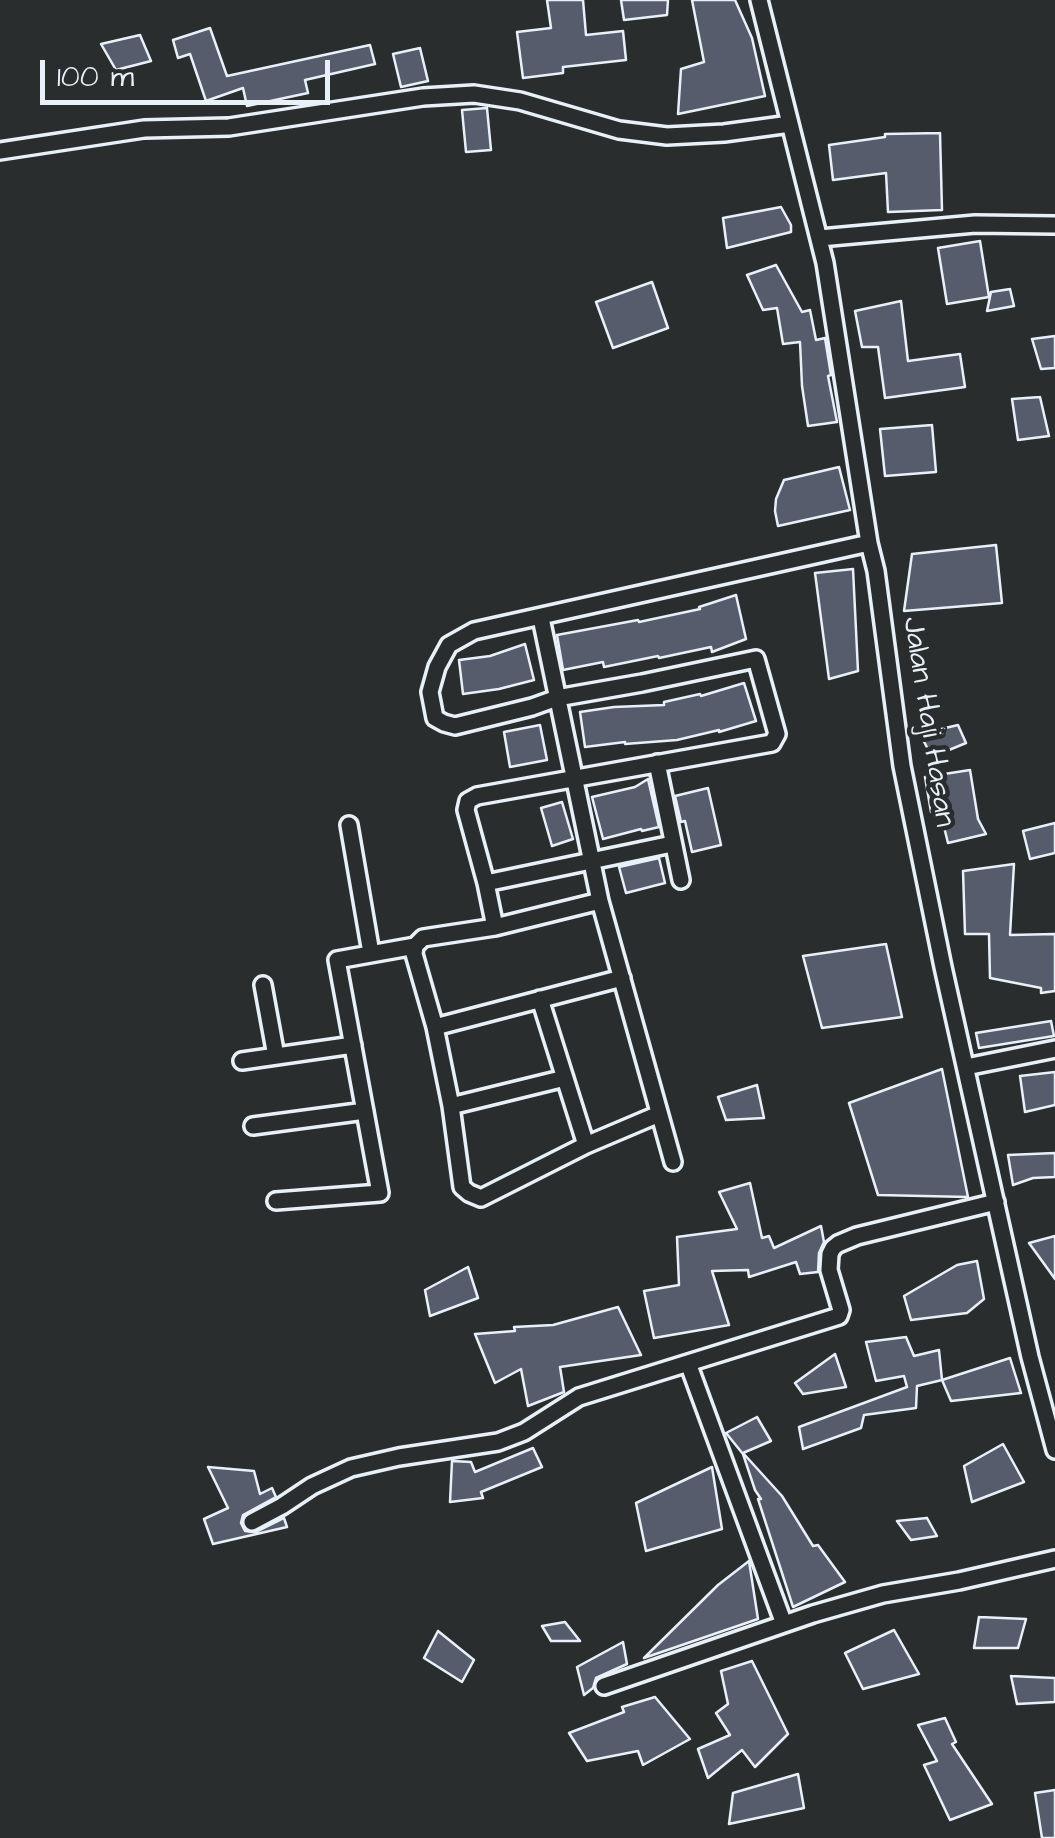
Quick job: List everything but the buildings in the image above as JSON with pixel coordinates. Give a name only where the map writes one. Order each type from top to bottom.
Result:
[{"type":"street","name":"Jalan Haji Hasan","points":[[759,0],[820,238],[876,571],[902,766],[1030,1357],[1049,1399],[1055,1450]]},
{"type":"street","points":[[0,151],[144,129],[229,127],[423,97],[474,94],[520,101],[619,130],[667,136],[790,124]]},
{"type":"street","points":[[820,238],[975,224],[1055,225]]},
{"type":"street","points":[[495,927],[466,810],[468,802],[477,796],[772,743],[777,734],[756,659],[557,698],[456,726],[436,718],[430,692],[448,645],[474,631],[869,544]]},
{"type":"street","points":[[541,618],[590,861],[673,1162]]},
{"type":"street","points":[[657,763],[681,880]]},
{"type":"street","points":[[349,825],[371,953]]},
{"type":"street","points":[[486,883],[672,844]]},
{"type":"street","points":[[276,1201],[380,1193],[336,960],[415,946],[424,938],[495,927],[600,901]]},
{"type":"street","points":[[415,946],[451,1106],[462,1187],[481,1198],[586,1145],[660,1114]]},
{"type":"street","points":[[435,1026],[622,978]]},
{"type":"street","points":[[263,985],[276,1056]]},
{"type":"street","points":[[540,999],[586,1145]]},
{"type":"street","points":[[242,1061],[352,1046]]},
{"type":"street","points":[[966,1067],[1055,1049]]},
{"type":"street","points":[[451,1106],[565,1078]]},
{"type":"street","points":[[253,1126],[365,1112]]},
{"type":"street","points":[[252,1522],[351,1468],[498,1442],[524,1432],[579,1397],[839,1316],[842,1310],[829,1270],[830,1254],[838,1244],[996,1202]]},
{"type":"street","points":[[688,1363],[784,1624]]},
{"type":"street","points":[[604,1686],[883,1594],[1055,1560]]}]
